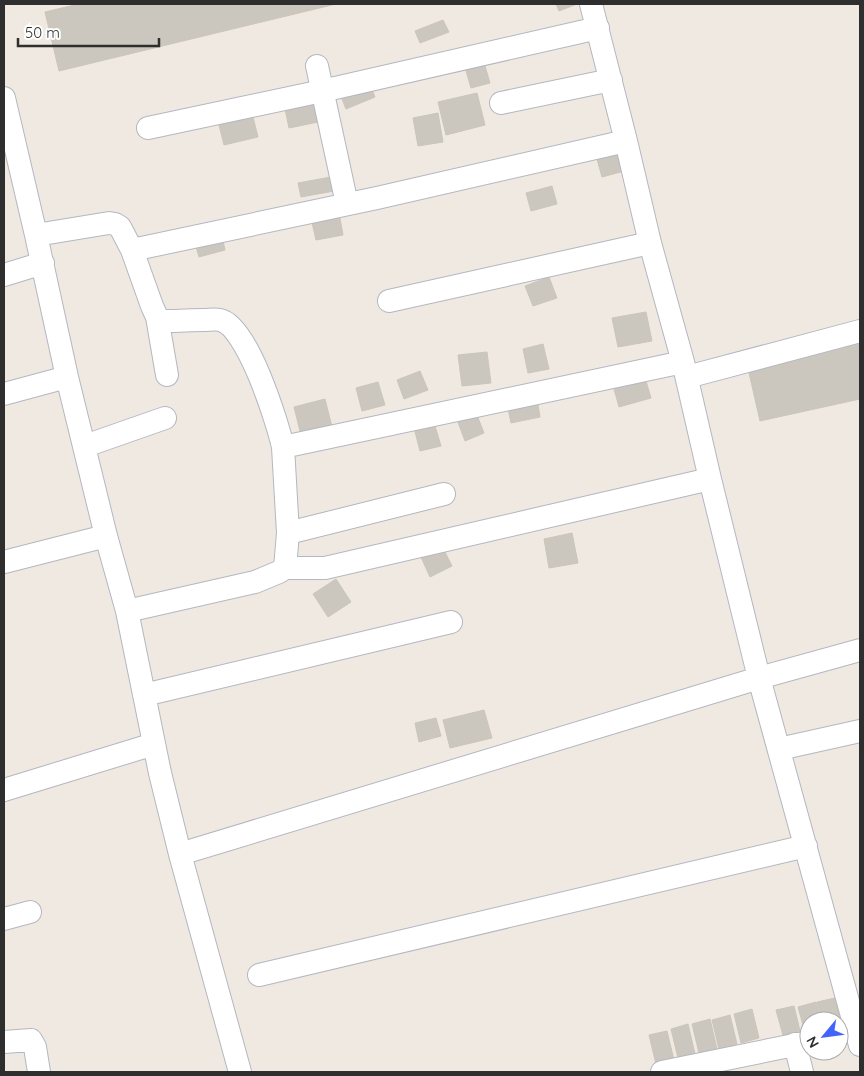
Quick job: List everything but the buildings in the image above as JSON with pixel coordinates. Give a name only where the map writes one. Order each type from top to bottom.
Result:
[{"type":"street","points":[[591,4],[650,243],[685,369],[759,678],[860,1045]]},
{"type":"street","points":[[148,128],[322,91],[598,28]]},
{"type":"street","points":[[317,66],[347,204]]},
{"type":"street","points":[[501,103],[611,80]]},
{"type":"street","points":[[4,98],[36,235],[38,265],[85,446],[106,536],[127,611],[154,744],[180,854],[240,1072]]},
{"type":"street","points":[[132,250],[626,141]]},
{"type":"street","points":[[36,235],[109,223],[120,227],[132,250],[157,317],[167,375]]},
{"type":"street","points":[[389,301],[650,243]]},
{"type":"street","points":[[4,275],[38,265]]},
{"type":"street","points":[[157,317],[166,321],[220,320],[233,328],[241,338],[266,391],[283,447],[288,533],[285,568]]},
{"type":"street","points":[[283,447],[685,369],[860,331]]},
{"type":"street","points":[[4,394],[67,377]]},
{"type":"street","points":[[85,446],[165,418]]},
{"type":"street","points":[[127,611],[254,582],[285,568],[325,568],[710,479]]},
{"type":"street","points":[[288,533],[444,494]]},
{"type":"street","points":[[4,562],[106,536]]},
{"type":"street","points":[[144,696],[451,622]]},
{"type":"street","points":[[180,854],[759,678],[860,650]]},
{"type":"street","points":[[779,749],[860,731]]},
{"type":"street","points":[[4,790],[154,744]]},
{"type":"street","points":[[258,975],[806,846]]},
{"type":"street","points":[[4,919],[30,912]]},
{"type":"street","points":[[4,1042],[31,1040],[35,1047],[39,1072]]},
{"type":"street","points":[[662,1072],[799,1044]]}]
